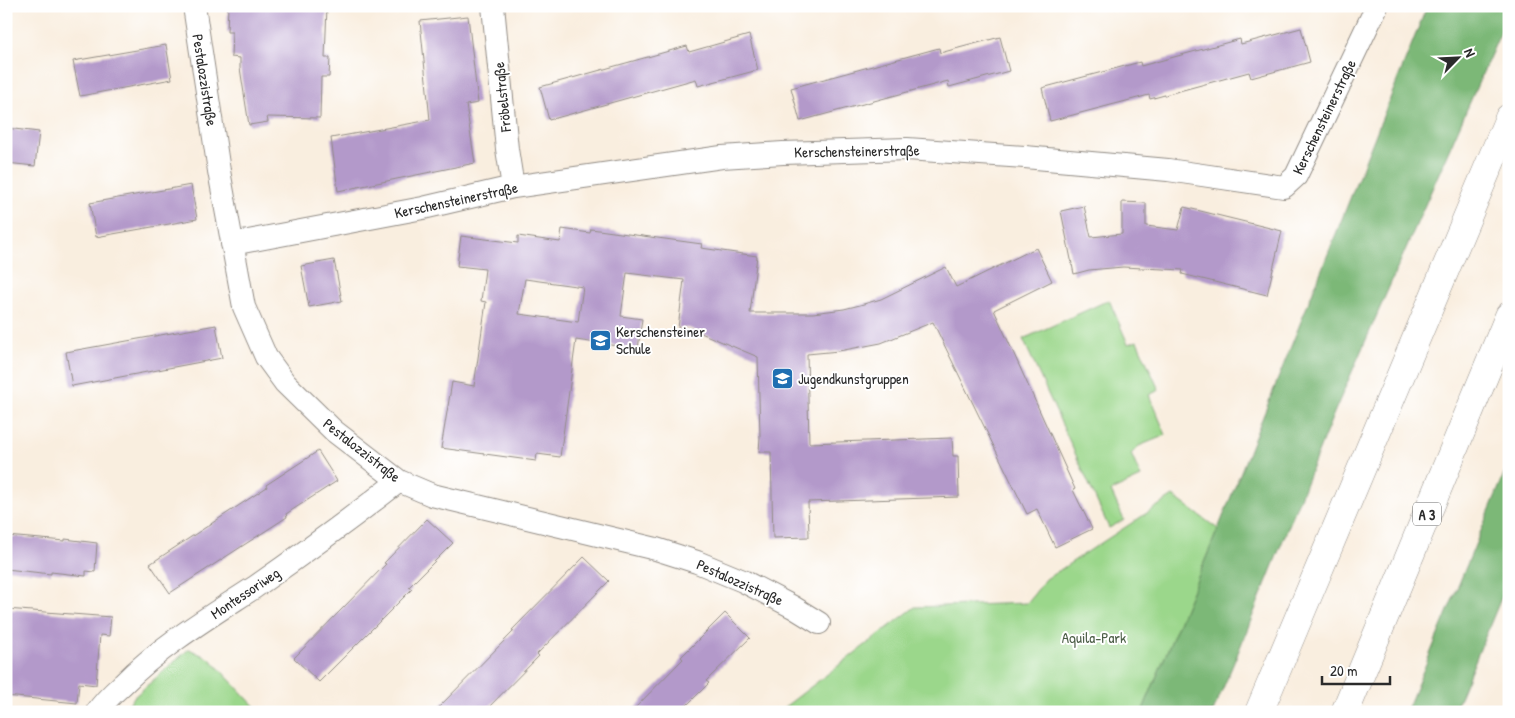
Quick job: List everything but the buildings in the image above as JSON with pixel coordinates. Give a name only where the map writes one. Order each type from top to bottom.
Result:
[{"type":"highway","points":[[1260,712],[1509,118]]},
{"type":"highway","name":"A 3","points":[[1345,712],[1509,316]]},
{"type":"street","name":"Pestalozzistraße","points":[[194,6],[232,244],[244,307],[266,357],[284,383],[334,432],[400,481],[432,495],[647,546],[697,562],[743,580],[794,607],[819,623]]},
{"type":"street","name":"Fröbelstraße","points":[[493,6],[507,149],[513,188]]},
{"type":"street","name":"Kerschensteinerstraße","points":[[232,244],[423,208],[513,188],[722,157],[783,153],[907,149],[1026,157],[1168,170],[1284,187],[1296,176],[1377,6]]},
{"type":"street","name":"Montessoriweg","points":[[97,712],[102,704],[134,672],[153,656],[302,555],[400,481]]},
{"type":"green space","points":[[1427,6],[1509,6],[1509,13],[1334,413],[1213,712],[1142,712],[1218,529]]},
{"type":"green space","points":[[1109,300],[1128,344],[1137,341],[1159,390],[1149,395],[1166,435],[1139,446],[1131,454],[1141,477],[1111,491],[1124,520],[1109,528],[1023,339]]},
{"type":"green space","points":[[1509,463],[1509,579],[1454,712],[1406,712]]},
{"type":"green space","name":"Aquila-Park","points":[[1173,496],[1218,529],[1142,712],[778,712],[915,607],[1027,603],[1046,579]]},
{"type":"green space","points":[[189,649],[210,659],[260,712],[123,712],[134,697]]},
{"type":"place","name":"Kerschensteiner Schule","points":[[600,340]]},
{"type":"place","name":"Jugendkunstgruppen","points":[[782,378]]}]
